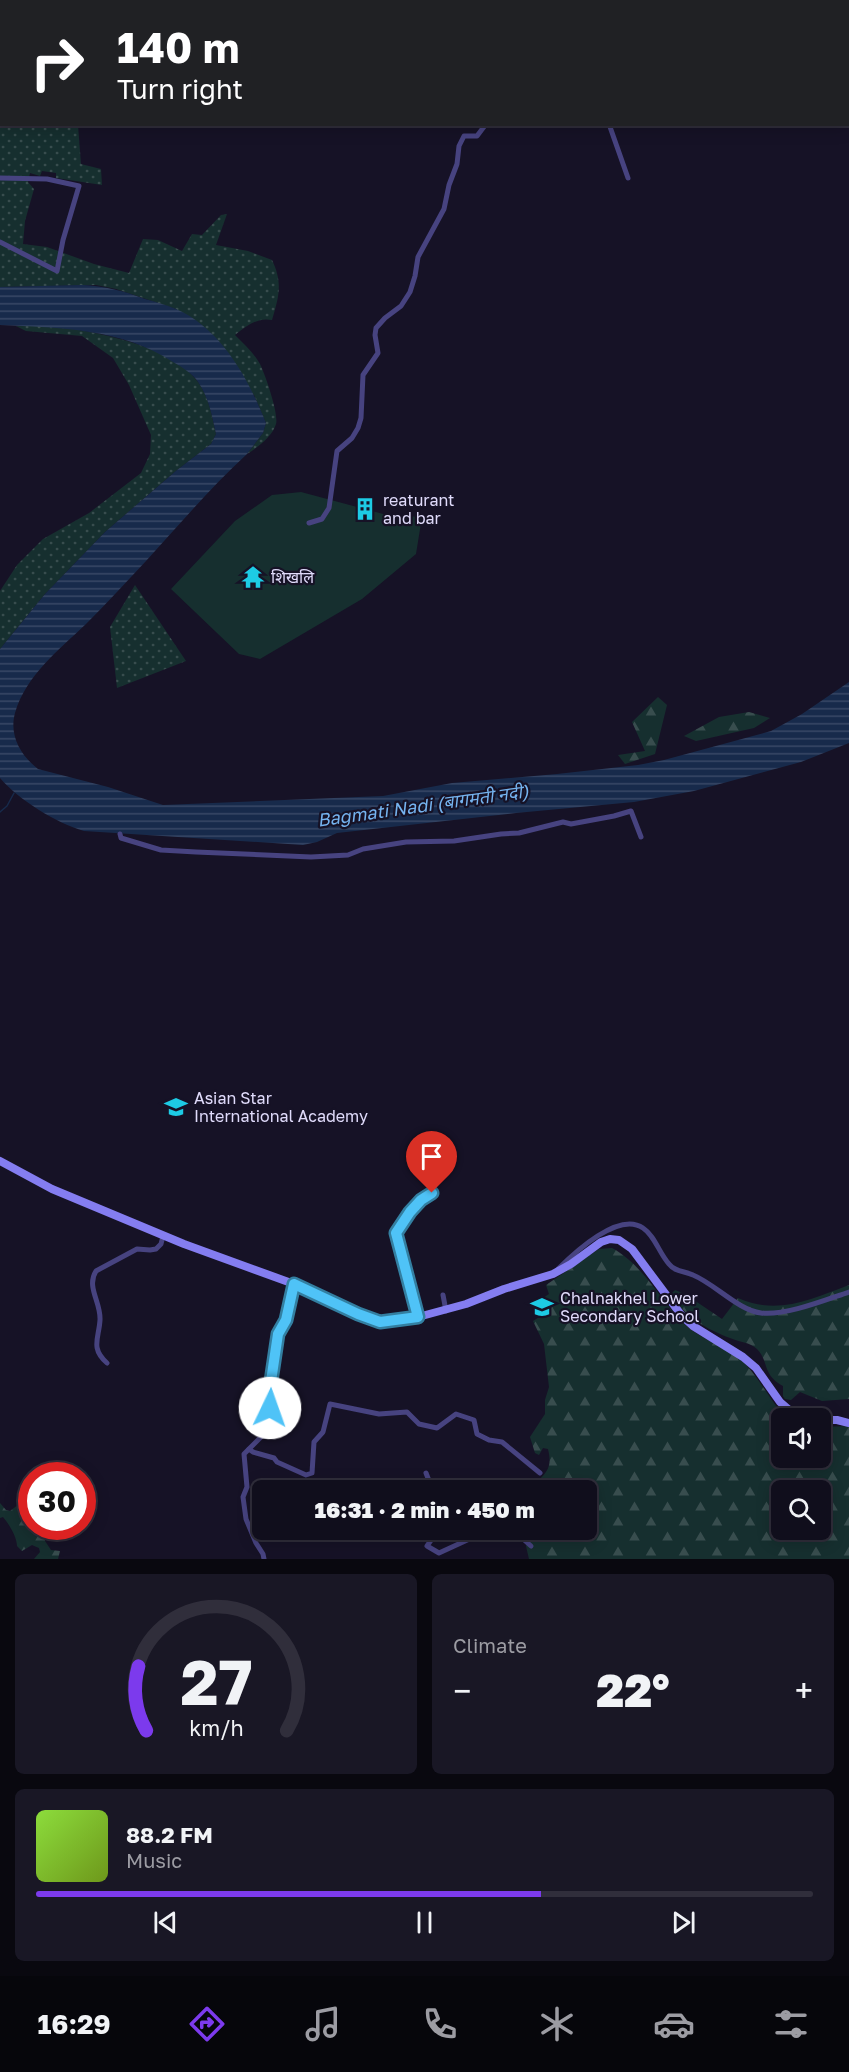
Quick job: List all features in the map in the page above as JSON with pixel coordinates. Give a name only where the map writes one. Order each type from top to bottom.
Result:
[{"type":"main road","points":[[0,1161],[52,1189],[162,1236],[294,1284],[380,1322],[446,1311],[504,1289],[553,1274],[601,1242],[613,1239],[625,1243],[632,1249],[682,1316],[693,1326],[743,1357],[756,1368],[780,1402],[787,1408]]},
{"type":"main road","points":[[831,1420],[849,1423]]},
{"type":"street","points":[[309,523],[322,519],[329,508],[336,451],[352,438],[360,421],[363,375],[378,353],[376,328],[401,306],[410,292],[418,257],[444,209],[461,141],[464,136],[477,136],[484,126]]},
{"type":"street","points":[[610,126],[628,178]]},
{"type":"street","points":[[0,178],[47,179],[80,186],[63,240],[57,271],[0,242]]},
{"type":"street","points":[[120,834],[121,838],[161,850],[283,856],[348,855],[363,849],[406,842],[454,840],[519,833],[562,822],[571,824],[631,811],[641,837]]},
{"type":"street","points":[[418,1317],[396,1233],[410,1212],[421,1200],[432,1193]]},
{"type":"street","points":[[553,1274],[599,1234],[627,1223],[637,1224],[644,1228],[652,1236],[669,1265],[693,1275],[748,1309],[761,1313],[810,1305],[849,1292]]},
{"type":"street","points":[[107,1363],[100,1357],[97,1344],[96,1333],[100,1320],[96,1295],[91,1287],[93,1275],[96,1271],[132,1251],[156,1249],[161,1244],[162,1236]]},
{"type":"street","points":[[264,1559],[246,1519],[243,1497],[247,1487],[244,1454],[270,1428],[270,1388],[278,1334],[286,1320],[294,1284]]},
{"type":"street","points":[[443,1295],[446,1311]]},
{"type":"street","points":[[249,1449],[306,1474],[312,1473],[314,1442],[322,1432],[330,1404],[379,1414],[407,1412],[419,1424],[437,1428],[456,1414],[474,1420],[477,1434],[489,1440],[502,1442],[540,1473]]},
{"type":"street","points":[[426,1473],[429,1480]]},
{"type":"street","points":[[431,1540],[427,1546],[439,1556],[470,1540]]},
{"type":"street","points":[[524,1540],[531,1546]]},
{"type":"green space","points":[[0,126],[78,126],[81,164],[101,169],[102,185],[56,178],[56,173],[42,171],[40,176],[30,173],[28,182],[34,189],[25,221],[23,244],[47,247],[94,264],[129,273],[143,239],[158,240],[182,251],[192,234],[202,235],[221,215],[227,214],[216,245],[248,251],[272,260],[278,276],[279,290],[272,320],[257,321],[235,335],[252,352],[265,376],[275,412],[274,429],[260,445],[247,454],[263,433],[266,423],[254,395],[176,309],[116,289],[96,285],[0,287]]},
{"type":"green space","points":[[43,325],[104,335],[148,348],[168,357],[185,369],[202,388],[210,407],[216,434],[211,444],[105,532],[45,594],[0,649],[0,591],[17,565],[43,539],[89,513],[141,473],[150,454],[151,435],[129,385],[113,358],[82,336],[26,331],[16,326]]},
{"type":"green space","points":[[301,492],[387,515],[422,517],[416,554],[362,599],[260,659],[239,654],[171,589],[235,521],[272,495]]},
{"type":"green space","points":[[135,585],[186,661],[117,688],[110,627]]},
{"type":"green space","points":[[658,697],[667,705],[655,754],[625,764],[618,755],[645,751],[632,722]]},
{"type":"green space","points":[[749,712],[770,718],[754,728],[696,741],[684,736],[719,717]]},
{"type":"green space","points":[[612,1248],[623,1255],[641,1272],[682,1322],[741,1360],[778,1408],[771,1408],[771,1468],[831,1468],[831,1427],[849,1426],[849,1559],[529,1559],[526,1546],[528,1540],[597,1540],[597,1480],[539,1480],[548,1468],[548,1449],[543,1448],[539,1455],[535,1453],[530,1437],[545,1414],[545,1400],[549,1387],[544,1344],[533,1321],[549,1311],[543,1298],[549,1294],[546,1285],[599,1249]]},
{"type":"green space","points":[[849,1285],[849,1399],[822,1401],[800,1392],[791,1400],[785,1399],[783,1386],[776,1382],[769,1373],[757,1349],[748,1343],[713,1331],[696,1321],[682,1309],[672,1293],[675,1290],[685,1294],[722,1319],[738,1298],[767,1306],[794,1304]]},
{"type":"green space","points":[[0,1503],[10,1511],[18,1505],[18,1540],[45,1540],[51,1550],[60,1551],[58,1559],[34,1559],[40,1552],[39,1548],[32,1545],[22,1551],[17,1546],[8,1523],[3,1517],[0,1518]]},
{"type":"water","name":"Bagmati Nadi (बागमती नदी)","points":[[82,285],[107,288],[173,308],[207,329],[232,357],[266,423],[263,433],[247,454],[101,609],[44,664],[27,687],[15,713],[15,737],[21,751],[38,769],[108,787],[163,805],[383,796],[452,783],[557,774],[664,760],[771,731],[802,714],[849,682],[849,743],[801,762],[694,791],[634,802],[337,833],[317,842],[303,845],[84,831],[39,810],[0,778],[0,649],[45,594],[105,532],[211,444],[216,434],[207,401],[196,379],[184,368],[153,351],[132,342],[90,332],[0,325],[0,287]]},
{"type":"waterway","points":[[0,812],[7,806],[14,793]]},
{"type":"place","name":"reaturant and bar","points":[[365,509]]},
{"type":"place","name":"शिखलि","points":[[253,577]]},
{"type":"place","name":"Asian Star International Academy","points":[[176,1107]]},
{"type":"place","name":"Chalnakhel Lower Secondary School","points":[[542,1307]]},
{"type":"route","points":[[270,1408],[270,1388],[278,1334],[286,1320],[294,1284],[380,1322],[418,1317],[396,1233],[410,1212],[421,1200],[432,1193]]}]
